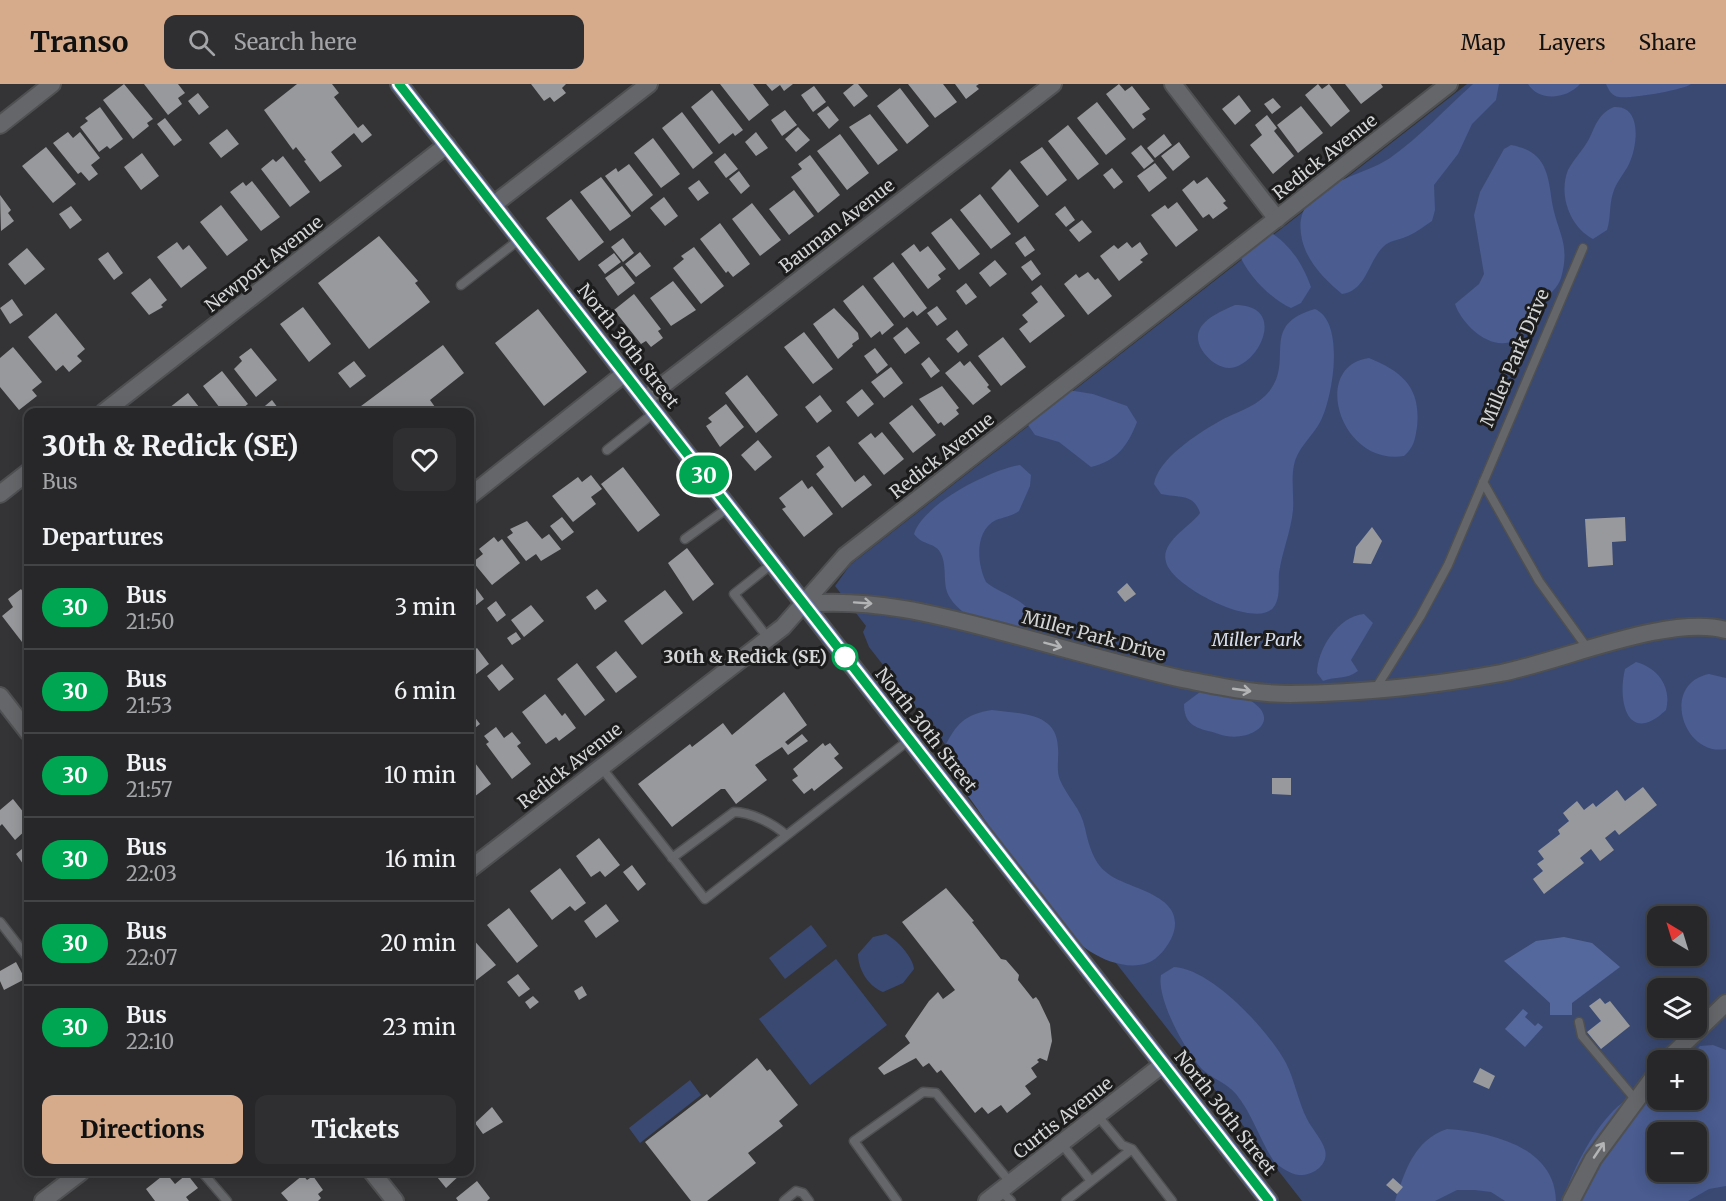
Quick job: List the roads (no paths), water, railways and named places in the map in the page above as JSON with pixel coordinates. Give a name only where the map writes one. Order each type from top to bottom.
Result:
[{"type":"highway","name":"North 30th Street","points":[[399,84],[1269,1201]]},
{"type":"street","points":[[0,125],[52,84]]},
{"type":"street","points":[[493,205],[649,84]]},
{"type":"street","name":"Bauman Avenue","points":[[650,406],[1053,84]]},
{"type":"street","points":[[1173,84],[1277,219]]},
{"type":"street","name":"Redick Avenue","points":[[474,866],[768,638],[804,604],[845,556],[1449,84]]},
{"type":"street","name":"Newport Avenue","points":[[109,408],[447,145]]},
{"type":"street","points":[[474,493],[624,374]]},
{"type":"street","points":[[0,494],[24,475]]},
{"type":"street","name":"Miller Park Drive","points":[[804,604],[848,602],[915,610],[1166,675],[1237,690],[1287,694],[1481,677],[1683,627],[1726,630]]},
{"type":"street","points":[[0,696],[24,727]]},
{"type":"street","points":[[1677,1050],[1726,1003]]},
{"type":"street","name":"Curtis Avenue","points":[[987,1201],[1007,1191],[1061,1143],[1162,1065]]},
{"type":"street","points":[[1571,1201],[1593,1159],[1647,1084]]},
{"type":"street","points":[[54,1198],[77,1176]]},
{"type":"street","points":[[375,1176],[395,1201]]},
{"type":"lane","points":[[461,285],[520,239]]},
{"type":"lane","name":"Miller Park Drive","points":[[1376,688],[1440,581],[1583,248]]},
{"type":"lane","points":[[607,450],[650,406]]},
{"type":"lane","points":[[1483,483],[1539,581],[1589,650]]},
{"type":"lane","points":[[685,539],[729,507]]},
{"type":"lane","points":[[768,638],[734,594],[773,563]]},
{"type":"lane","points":[[601,767],[705,899],[909,740]]},
{"type":"lane","points":[[672,858],[734,812],[755,817],[776,827],[786,836]]},
{"type":"lane","points":[[0,922],[24,953]]},
{"type":"lane","points":[[1579,1023],[1582,1036],[1635,1099]]},
{"type":"lane","points":[[897,1201],[854,1141],[923,1092],[936,1093],[1007,1191]]},
{"type":"lane","points":[[1097,1115],[1122,1145],[1132,1149],[1172,1201]]},
{"type":"lane","points":[[1061,1143],[1091,1181]]},
{"type":"lane","points":[[1066,1201],[1132,1149]]},
{"type":"lane","points":[[205,1176],[227,1201]]},
{"type":"lane","points":[[784,1201],[796,1191],[803,1193],[809,1201]]},
{"type":"place","name":"30th & Redick (SE)","points":[[845,657]]},
{"type":"park label","name":"Miller Park","points":[[1257,640]]}]
